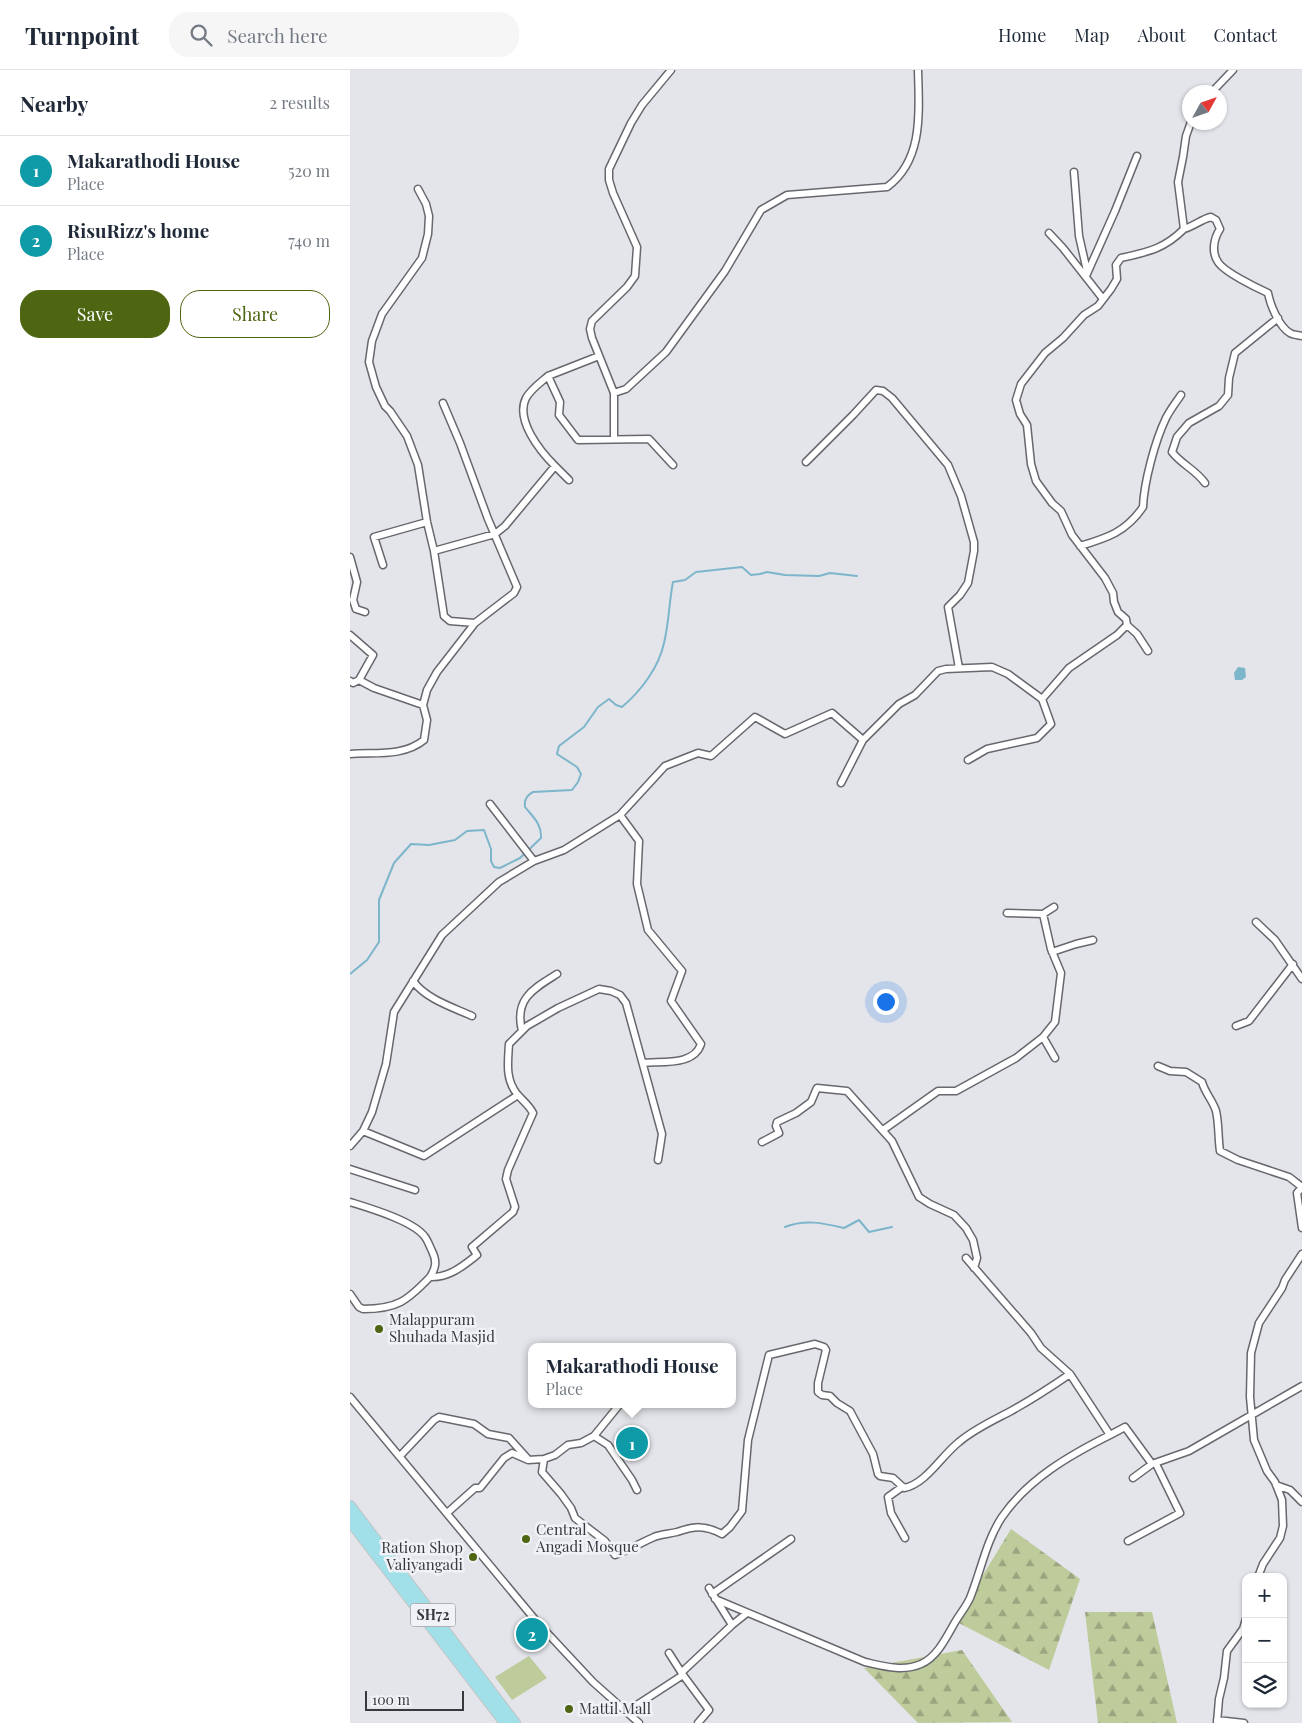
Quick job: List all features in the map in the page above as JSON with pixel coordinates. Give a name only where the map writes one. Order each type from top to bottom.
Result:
[{"type":"main road","name":"SH72","points":[[350,1506],[516,1723]]},
{"type":"main road","name":"SH72","points":[[350,1521],[505,1723]]},
{"type":"street","points":[[614,439],[614,393],[590,329],[592,322],[635,276],[637,247],[613,193],[609,180],[609,169],[631,123],[642,105],[671,70]]},
{"type":"street","points":[[614,393],[626,389],[666,352],[725,270],[761,210],[787,195],[887,187],[898,178],[914,151],[919,106],[918,70]]},
{"type":"street","points":[[1219,85],[1233,70]]},
{"type":"street","points":[[1184,230],[1178,182],[1188,130]]},
{"type":"street","points":[[1087,274],[1137,156]]},
{"type":"street","points":[[1074,172],[1079,236],[1087,274]]},
{"type":"street","points":[[418,189],[426,204],[429,216],[428,234],[422,258],[382,314],[372,341],[369,362],[376,387],[385,406],[407,436],[418,465],[426,522],[434,551],[444,616],[450,622],[475,623]]},
{"type":"street","points":[[1148,652],[1137,634],[1127,625],[1126,619],[1118,612],[1113,593],[1105,578],[1072,535],[1061,511],[1052,503],[1036,481],[1031,464],[1027,424],[1020,414],[1016,400],[1021,384],[1045,353],[1063,338],[1084,316],[1098,306],[1117,279],[1116,265],[1121,258],[1146,253],[1171,241],[1184,230],[1195,226],[1204,218],[1211,217],[1216,220],[1220,229],[1215,237],[1214,252],[1218,262],[1225,269],[1256,288],[1268,292],[1269,299],[1278,318],[1290,334],[1302,336]]},
{"type":"street","points":[[1049,233],[1087,274],[1103,299]]},
{"type":"street","points":[[1205,483],[1198,474],[1172,452],[1178,438],[1189,423],[1219,406],[1228,395],[1229,378],[1235,353],[1278,318]]},
{"type":"street","points":[[569,480],[542,453],[524,420],[523,407],[526,398],[533,389],[548,376],[599,356]]},
{"type":"street","points":[[548,376],[560,402],[559,415],[578,440],[649,439],[673,465]]},
{"type":"street","points":[[806,462],[853,415],[870,394],[876,390],[883,391],[892,398],[948,465],[961,496],[974,542],[968,583],[960,595],[948,607],[959,668]]},
{"type":"street","points":[[1080,546],[1108,538],[1122,530],[1143,507],[1143,494],[1158,437],[1167,416],[1181,395]]},
{"type":"street","points":[[350,754],[401,752],[424,740],[427,720],[423,705],[427,690],[437,672],[475,623],[514,593],[517,587],[460,443],[442,403]]},
{"type":"street","points":[[434,551],[495,534],[506,526],[555,466]]},
{"type":"street","points":[[383,566],[374,537],[426,522]]},
{"type":"street","points":[[350,557],[357,582],[353,600],[356,609],[364,612]]},
{"type":"street","points":[[1042,699],[1069,668],[1117,635],[1127,625]]},
{"type":"street","points":[[350,636],[373,655],[359,680],[353,683],[350,680]]},
{"type":"street","points":[[841,783],[863,740],[899,704],[915,695],[938,671],[992,667],[1008,674],[1042,699],[1051,724],[1037,738],[987,750],[968,760]]},
{"type":"street","points":[[359,680],[374,688],[423,705]]},
{"type":"street","points":[[350,1146],[363,1131],[372,1112],[386,1064],[394,1012],[442,935],[500,882],[532,858],[564,850],[620,815],[665,766],[698,753],[711,756],[755,717],[785,734],[832,713],[863,740]]},
{"type":"street","points":[[490,804],[532,858]]},
{"type":"street","points":[[620,815],[640,841],[637,884],[648,930],[682,971],[672,1001],[701,1044],[700,1049],[685,1060],[643,1062]]},
{"type":"street","points":[[1007,913],[1043,914],[1054,907]]},
{"type":"street","points":[[883,1130],[938,1091],[956,1091],[1016,1058],[1043,1037],[1055,1022],[1061,973],[1052,952],[1043,914]]},
{"type":"street","points":[[1256,922],[1275,940],[1302,979]]},
{"type":"street","points":[[1052,952],[1093,940]]},
{"type":"street","points":[[1236,1026],[1249,1021],[1293,964]]},
{"type":"street","points":[[522,1031],[519,1020],[523,1004],[532,990],[557,974]]},
{"type":"street","points":[[413,981],[417,987],[429,995],[472,1016]]},
{"type":"street","points":[[430,1276],[442,1277],[461,1268],[477,1255],[472,1247],[513,1212],[515,1207],[506,1179],[508,1170],[533,1112],[530,1106],[518,1096],[512,1087],[508,1075],[509,1044],[527,1026],[573,1000],[599,989],[620,995],[626,1003],[662,1134],[658,1160]]},
{"type":"street","points":[[1043,1037],[1055,1058]]},
{"type":"street","points":[[1158,1066],[1170,1071],[1186,1072],[1202,1082],[1216,1113],[1220,1151],[1238,1160],[1289,1177],[1302,1187],[1297,1193],[1302,1228]]},
{"type":"street","points":[[762,1142],[780,1133],[776,1122],[796,1113],[811,1102],[818,1088],[847,1091],[892,1141],[919,1196],[930,1204],[954,1215],[966,1228],[973,1240],[977,1258],[974,1268]]},
{"type":"street","points":[[363,1131],[424,1156],[518,1096]]},
{"type":"street","points":[[350,1169],[415,1190]]},
{"type":"street","points":[[350,1196],[350,1203],[398,1219],[424,1236],[435,1258],[435,1268],[430,1276],[403,1302],[396,1305],[362,1309],[350,1294]]},
{"type":"street","points":[[1260,1573],[1263,1564],[1280,1538],[1283,1526],[1282,1500],[1276,1485],[1267,1472],[1254,1440],[1251,1416],[1251,1353],[1258,1323],[1302,1254]]},
{"type":"street","points":[[966,1258],[1031,1333],[1041,1348],[1070,1374],[1110,1435]]},
{"type":"street","points":[[544,1459],[542,1472],[561,1494],[571,1508],[575,1518],[605,1541],[615,1555],[655,1536],[688,1528],[709,1528],[722,1534],[730,1527],[742,1511],[748,1440],[769,1355],[815,1344],[824,1347],[826,1350],[818,1383],[818,1392],[822,1395],[830,1396],[850,1411],[873,1454],[878,1474],[893,1478],[902,1487],[907,1488],[924,1477],[961,1440],[1070,1374]]},
{"type":"street","points":[[1133,1478],[1154,1464],[1189,1451],[1302,1386]]},
{"type":"street","points":[[350,1397],[537,1622],[593,1682],[639,1723]]},
{"type":"street","points":[[447,1512],[475,1488],[480,1488],[504,1458],[512,1453],[528,1460],[544,1459],[555,1455],[568,1445],[581,1443],[594,1436],[617,1408]]},
{"type":"street","points":[[400,1456],[439,1417],[474,1424],[488,1434],[509,1438],[528,1460]]},
{"type":"street","points":[[712,1594],[747,1613],[865,1662],[887,1667],[904,1668],[921,1664],[937,1651],[947,1637],[969,1598],[987,1548],[1001,1518],[1012,1504],[1025,1490],[1057,1464],[1079,1450],[1125,1427],[1154,1464],[1180,1513],[1128,1540]]},
{"type":"street","points":[[594,1436],[608,1445],[637,1490]]},
{"type":"street","points":[[1276,1485],[1290,1490],[1302,1502]]},
{"type":"street","points":[[902,1487],[888,1498],[891,1513],[906,1538]]},
{"type":"street","points":[[712,1594],[791,1539]]},
{"type":"street","points":[[712,1594],[732,1625]]},
{"type":"street","points":[[626,1712],[682,1674],[732,1625],[747,1613]]},
{"type":"street","points":[[1242,1630],[1227,1651],[1217,1722],[1244,1723]]},
{"type":"street","points":[[669,1653],[709,1710],[698,1723]]},
{"type":"green space","points":[[1011,1529],[1080,1579],[1049,1670],[955,1621]]},
{"type":"green space","points":[[1085,1612],[1152,1612],[1177,1723],[1098,1723]]},
{"type":"green space","points":[[962,1650],[1012,1722],[918,1723],[864,1668]]},
{"type":"green space","points":[[529,1656],[547,1678],[512,1700],[495,1677]]},
{"type":"water","points":[[1238,667],[1245,668],[1246,677],[1242,680],[1235,680],[1234,673]]},
{"type":"waterway","points":[[350,974],[367,960],[379,942],[379,900],[394,863],[411,844],[429,845],[455,840],[467,831],[484,830],[491,849],[491,861],[494,867],[500,868],[520,858],[541,838],[538,825],[525,807],[526,798],[533,792],[572,790],[578,782],[581,774],[577,767],[557,754],[559,746],[584,727],[598,707],[609,699],[622,707],[636,694],[654,670],[664,643],[673,582],[685,580],[696,572],[742,567],[751,575],[767,572],[785,575],[819,576],[830,573],[857,576]]},
{"type":"waterway","points":[[785,1227],[807,1222],[844,1228],[859,1220],[869,1232],[892,1227]]},
{"type":"place","name":"Malappuram Shuhada Masjid","points":[[379,1329]]},
{"type":"place","name":"Makarathodi House","points":[[632,1443]]},
{"type":"place","name":"Central Angadi Mosque","points":[[526,1539]]},
{"type":"place","name":"Ration Shop Valiyangadi","points":[[473,1557]]},
{"type":"place","name":"RisuRizz's home","points":[[532,1634]]},
{"type":"place","name":"Mattil Mall","points":[[569,1709]]}]
